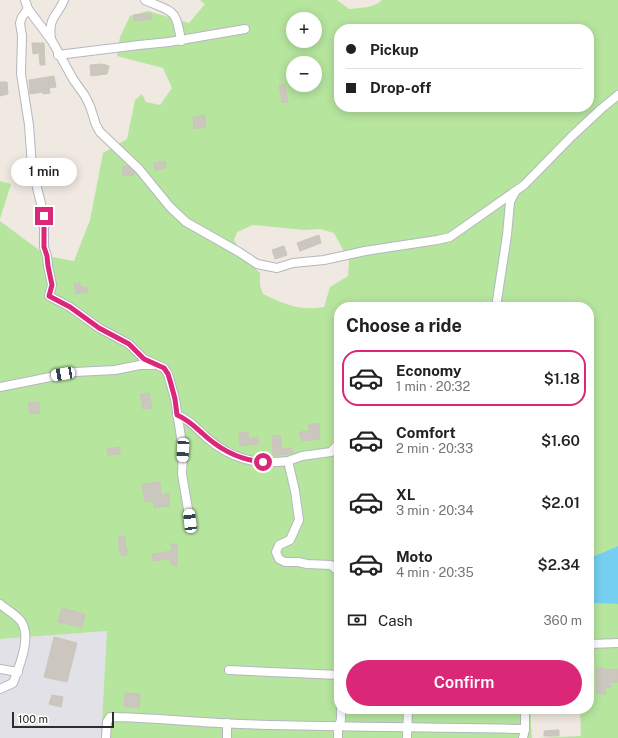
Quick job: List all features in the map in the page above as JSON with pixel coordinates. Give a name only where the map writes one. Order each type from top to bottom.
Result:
[{"type":"street","points":[[25,0],[28,9],[52,41]]},
{"type":"street","points":[[64,0],[61,8],[53,17],[50,30],[52,41],[58,55],[90,106],[96,125],[100,132],[139,169],[170,207],[186,222],[257,264],[277,268],[293,263],[324,260],[365,251],[450,237],[524,185],[601,108],[618,95]]},
{"type":"street","points":[[145,0],[172,12],[178,23],[181,41]]},
{"type":"street","points":[[28,9],[22,17],[20,23],[22,36],[21,74],[29,125],[32,167],[44,216],[44,247],[52,285],[49,296],[70,307],[99,328],[129,344],[144,359],[164,368],[168,374],[175,399],[183,450],[182,474],[190,521]]},
{"type":"street","points":[[58,55],[181,41],[245,29]]},
{"type":"street","points":[[497,302],[507,235],[510,202],[515,192]]},
{"type":"street","points":[[0,387],[75,372],[115,370],[140,365],[156,365]]},
{"type":"street","points":[[177,415],[184,418],[208,439],[231,454],[250,461],[276,463],[288,462],[302,456],[331,452],[334,449]]},
{"type":"street","points":[[288,462],[295,491],[299,520],[290,540],[279,545],[276,552],[279,558],[286,562],[331,565],[334,568]]},
{"type":"street","points":[[0,604],[21,621],[26,631],[26,639],[18,672],[13,684],[0,689]]},
{"type":"street","points":[[594,644],[618,643]]},
{"type":"street","points":[[0,669],[18,672]]},
{"type":"street","points":[[228,670],[334,674]]},
{"type":"street","points":[[338,738],[338,727],[341,720],[341,714]]},
{"type":"street","points":[[407,714],[406,727],[407,738]]},
{"type":"street","points":[[523,738],[525,729],[524,714]]},
{"type":"street","points":[[106,738],[107,722],[110,717],[227,724],[525,729]]},
{"type":"street","points":[[227,724],[227,738]]},
{"type":"shaded area","points":[[107,631],[101,738],[0,738],[0,639]]},
{"type":"green space","points":[[200,0],[337,0],[349,9],[375,5],[382,0],[618,0],[618,546],[594,556],[594,302],[334,302],[334,714],[530,714],[532,738],[101,738],[107,631],[0,639],[0,221],[47,256],[74,261],[90,220],[103,153],[127,139],[135,100],[142,94],[146,102],[160,105],[172,88],[163,68],[117,56],[120,37],[130,16],[148,11],[189,23],[205,4]],"holes":[[[253,225],[304,230],[320,229],[334,233],[349,261],[348,276],[330,287],[324,307],[300,308],[263,294],[260,285],[260,273],[248,262],[234,240],[237,232]]]},
{"type":"green space","points":[[0,181],[11,184],[0,219]]},
{"type":"green space","points":[[594,603],[618,604],[618,738],[538,738],[581,736],[580,714],[594,714]]},
{"type":"water","points":[[618,546],[618,604],[594,603],[594,556]]},
{"type":"building","points":[[151,13],[152,19],[134,21],[133,15]]},
{"type":"building","points":[[32,43],[44,43],[45,65],[40,65],[39,53],[33,54]]},
{"type":"building","points":[[102,64],[109,66],[107,74],[91,76],[90,65]]},
{"type":"building","points":[[54,76],[56,87],[49,88],[50,93],[43,94],[43,92],[30,94],[29,80]]},
{"type":"building","points":[[0,82],[7,82],[8,94],[0,96]]},
{"type":"building","points":[[285,84],[288,102],[282,103],[279,85]]},
{"type":"building","points":[[205,115],[206,127],[194,129],[193,117]]},
{"type":"building","points":[[165,161],[166,168],[155,170],[154,163]]},
{"type":"building","points":[[128,166],[134,171],[134,175],[123,176],[122,167]]},
{"type":"building","points":[[319,235],[321,243],[300,251],[297,243]]},
{"type":"building","points":[[284,246],[287,255],[275,259],[272,250]]},
{"type":"building","points":[[80,283],[81,287],[87,287],[88,292],[76,294],[74,284]]},
{"type":"building","points":[[149,393],[152,408],[143,409],[140,394]]},
{"type":"building","points":[[39,402],[40,413],[30,414],[28,403]]},
{"type":"building","points":[[319,423],[320,439],[302,441],[302,438],[300,438],[300,432],[309,431],[308,425]]},
{"type":"building","points":[[248,432],[249,439],[258,437],[259,444],[240,446],[239,433]]},
{"type":"building","points":[[280,435],[282,449],[292,448],[293,453],[273,456],[272,436]]},
{"type":"building","points":[[120,447],[120,454],[108,455],[107,449]]},
{"type":"building","points":[[160,482],[161,495],[169,493],[169,506],[154,508],[153,501],[145,502],[142,484]]},
{"type":"building","points":[[125,536],[126,550],[128,550],[126,556],[120,554],[118,537]]},
{"type":"building","points":[[171,544],[177,544],[177,566],[170,564],[170,558],[153,561],[152,554],[172,551]]},
{"type":"building","points":[[62,608],[85,614],[82,627],[58,622]]},
{"type":"building","points":[[54,637],[77,643],[67,682],[44,677]]},
{"type":"building","points":[[596,668],[604,668],[604,670],[618,669],[618,682],[610,683],[611,687],[605,688],[606,694],[597,694]]},
{"type":"building","points":[[125,693],[140,694],[139,708],[124,706]]},
{"type":"building","points":[[52,695],[63,697],[61,707],[49,704]]},
{"type":"building","points":[[559,730],[559,736],[544,736],[544,731]]},
{"type":"route","points":[[44,216],[44,247],[52,285],[49,296],[70,307],[99,328],[129,344],[144,359],[164,368],[168,374],[171,384],[177,415],[184,418],[208,439],[226,452],[242,459],[263,462]]}]
